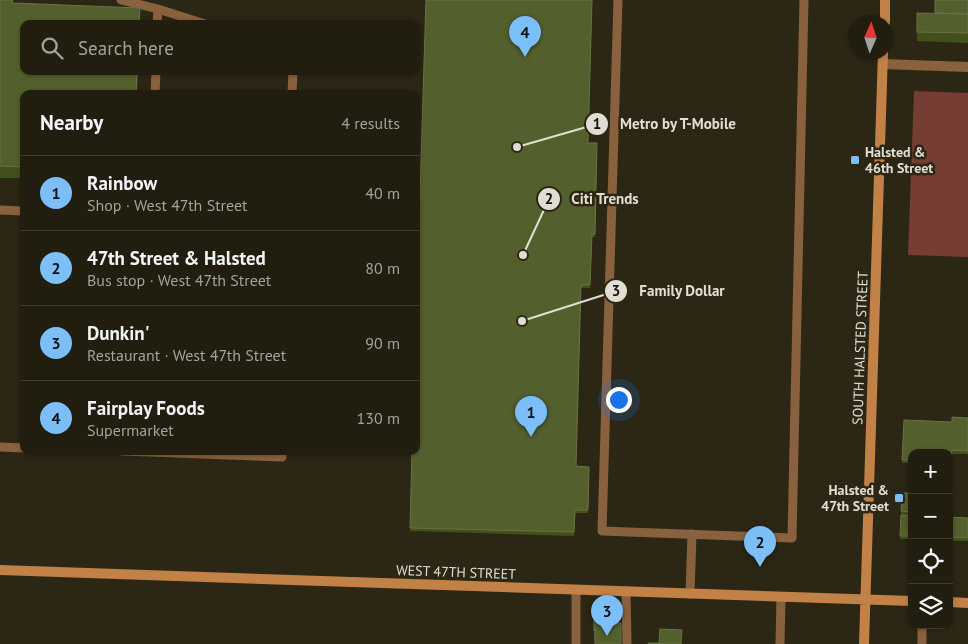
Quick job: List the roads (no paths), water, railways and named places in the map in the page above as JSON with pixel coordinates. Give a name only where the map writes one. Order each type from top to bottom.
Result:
[{"type":"main road","points":[[884,15],[885,0]]},
{"type":"main road","name":"SOUTH HALSTED STREET","points":[[864,644],[883,60]]},
{"type":"main road","name":"WEST 47TH STREET","points":[[0,570],[908,601]]},
{"type":"main road","points":[[953,602],[968,603]]},
{"type":"street","points":[[883,64],[968,67]]},
{"type":"lane","points":[[121,0],[192,20]]},
{"type":"lane","points":[[618,0],[602,531],[792,538],[804,0]]},
{"type":"lane","points":[[157,20],[158,9]]},
{"type":"lane","points":[[155,90],[156,75]]},
{"type":"lane","points":[[292,90],[293,75]]},
{"type":"lane","points":[[0,210],[20,211]]},
{"type":"lane","points":[[0,447],[20,448]]},
{"type":"lane","points":[[229,455],[282,457],[282,455]]},
{"type":"lane","points":[[690,594],[692,534]]},
{"type":"lane","points":[[576,590],[576,644]]},
{"type":"lane","points":[[626,591],[627,644]]},
{"type":"lane","points":[[780,644],[781,597]]},
{"type":"lane","points":[[922,629],[922,644]]},
{"type":"place","name":"Fairplay Foods","points":[[525,57]]},
{"type":"place","name":"Metro by T-Mobile","points":[[517,147]]},
{"type":"place","name":"Halsted & 46th Street","points":[[855,160]]},
{"type":"place","name":"Citi Trends","points":[[523,255]]},
{"type":"place","name":"Family Dollar","points":[[522,321]]},
{"type":"place","name":"Rainbow","points":[[531,437]]},
{"type":"place","name":"Halsted & 47th Street","points":[[899,498]]},
{"type":"place","name":"47th Street & Halsted","points":[[760,567]]},
{"type":"place","name":"Dunkin'","points":[[607,636]]}]
